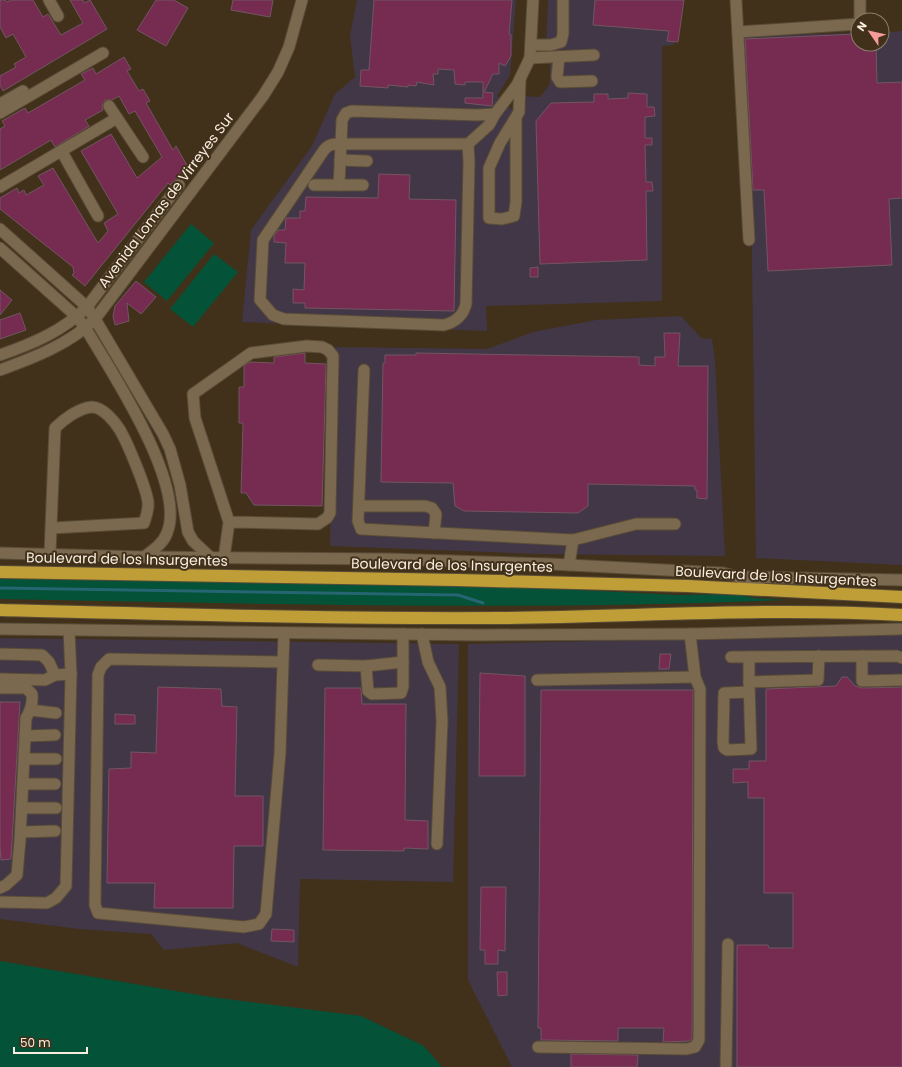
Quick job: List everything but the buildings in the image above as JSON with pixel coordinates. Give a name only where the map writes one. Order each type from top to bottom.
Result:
[{"type":"highway","name":"Boulevard de los Insurgentes","points":[[0,572],[457,580],[763,589],[902,597]]},
{"type":"highway","points":[[888,596],[902,589]]},
{"type":"highway","points":[[0,610],[373,618],[500,618],[816,612],[902,614]]},
{"type":"street","points":[[49,0],[58,16]]},
{"type":"street","name":"Avenida Lomas de Virreyes Sur","points":[[0,370],[38,356],[86,328],[95,320],[263,96],[278,72],[289,47],[302,0]]},
{"type":"street","points":[[468,144],[469,162],[466,304],[461,316],[456,320],[444,325],[277,318],[260,300],[263,240],[328,145],[468,144],[489,125],[520,79],[530,58],[533,0]]},
{"type":"street","points":[[531,45],[551,45],[561,42],[563,34],[563,0]]},
{"type":"street","points":[[736,0],[749,240]]},
{"type":"street","points":[[860,0],[860,12]]},
{"type":"street","points":[[738,32],[850,25]]},
{"type":"street","points":[[0,104],[102,51],[0,113]]},
{"type":"street","points":[[530,58],[594,55]]},
{"type":"street","points":[[559,57],[557,77],[560,82],[592,81]]},
{"type":"street","points":[[516,118],[516,202],[514,216],[502,219],[489,218],[489,168],[500,143],[516,118],[520,112],[520,79]]},
{"type":"street","points":[[109,106],[143,157]]},
{"type":"street","points":[[339,185],[342,120],[346,113],[352,111],[495,114]]},
{"type":"street","points":[[0,188],[117,118]]},
{"type":"street","points":[[62,152],[98,216]]},
{"type":"street","points":[[340,160],[367,161]]},
{"type":"street","name":"Avenida Lomas de Virreyes Sur","points":[[0,355],[35,343],[77,317],[87,307],[179,185]]},
{"type":"street","points":[[314,185],[363,185]]},
{"type":"street","points":[[0,229],[87,307],[163,434],[170,449],[180,485],[188,532],[193,541],[211,558]]},
{"type":"street","points":[[0,248],[77,317],[86,328],[141,424],[157,457],[167,488],[170,519],[167,534],[158,547],[144,557]]},
{"type":"street","points":[[224,558],[229,522],[195,418],[193,394],[251,353],[307,346],[322,347],[328,350],[332,356],[330,513],[327,518],[318,524],[229,522]]},
{"type":"street","points":[[364,370],[360,506],[358,521],[361,529],[573,540],[636,524],[674,524]]},
{"type":"street","points":[[116,381],[127,373]]},
{"type":"street","points":[[50,553],[55,428],[69,415],[92,407],[108,416],[120,430],[146,492],[148,504],[144,523],[52,528]]},
{"type":"street","points":[[360,506],[425,506],[432,508],[436,514],[434,533]]},
{"type":"street","points":[[569,565],[573,540]]},
{"type":"street","points":[[0,553],[50,553],[144,557],[390,559],[569,565],[708,572],[739,577],[902,580]]},
{"type":"street","points":[[739,577],[763,589]]},
{"type":"street","points":[[0,629],[403,634],[690,634],[899,631]]},
{"type":"street","points":[[0,902],[47,903],[56,898],[66,886],[72,674],[69,630]]},
{"type":"street","points":[[283,662],[109,659],[101,667],[98,675],[95,905],[98,913],[244,927],[259,924],[266,914],[280,754],[284,633]]},
{"type":"street","points":[[366,666],[368,691],[372,694],[401,693],[403,687],[403,634]]},
{"type":"street","points":[[422,634],[428,662],[440,687],[442,720],[437,844]]},
{"type":"street","points":[[538,1047],[687,1049],[694,1047],[700,1040],[700,689],[695,677],[690,634]]},
{"type":"street","points":[[0,654],[42,655],[46,658],[55,675]]},
{"type":"street","points":[[749,657],[749,687],[751,749],[727,750],[724,748],[723,742],[724,693],[749,687],[818,680],[819,656]]},
{"type":"street","points":[[862,656],[862,681],[902,680]]},
{"type":"street","points":[[731,657],[897,656],[902,658]]},
{"type":"street","points":[[318,665],[366,666],[403,662]]},
{"type":"street","points":[[0,679],[45,680],[55,675],[72,674]]},
{"type":"street","points":[[538,680],[695,677]]},
{"type":"street","points":[[0,688],[26,688],[32,694],[30,710],[26,718],[21,832],[17,875],[6,885],[0,888]]},
{"type":"street","points":[[30,710],[56,712]]},
{"type":"street","points":[[25,736],[55,735]]},
{"type":"street","points":[[24,760],[56,759]]},
{"type":"street","points":[[23,784],[55,784]]},
{"type":"street","points":[[22,808],[56,808]]},
{"type":"street","points":[[21,832],[55,832]]},
{"type":"street","points":[[726,1067],[728,944]]},
{"type":"shaded area","points":[[357,0],[516,0],[510,75],[497,96],[512,109],[522,96],[540,97],[550,84],[550,48],[546,48],[548,0],[679,0],[674,45],[662,46],[662,301],[486,306],[487,331],[242,322],[251,230],[312,146],[335,94],[355,77],[350,36]]},
{"type":"shaded area","points":[[902,31],[902,565],[756,558],[751,191],[742,36],[850,33],[850,52],[890,52],[890,32]]},
{"type":"shaded area","points":[[681,316],[701,338],[712,339],[715,360],[725,556],[541,554],[330,546],[334,347],[487,349],[533,332],[596,320]]},
{"type":"shaded area","points":[[902,634],[902,1067],[512,1067],[468,980],[468,644]]},
{"type":"shaded area","points":[[0,638],[459,644],[453,882],[300,879],[298,967],[237,943],[164,950],[151,934],[79,929],[0,919]]},
{"type":"green space","points":[[191,224],[214,243],[167,301],[144,282]]},
{"type":"green space","points":[[214,254],[238,272],[193,327],[170,309]]},
{"type":"green space","points":[[0,577],[478,585],[678,595],[737,594],[753,598],[786,600],[590,605],[393,606],[0,599]]},
{"type":"green space","points":[[0,961],[211,997],[361,1016],[424,1046],[442,1067],[0,1067]]},
{"type":"waterway","points":[[0,588],[458,595],[483,603]]}]
